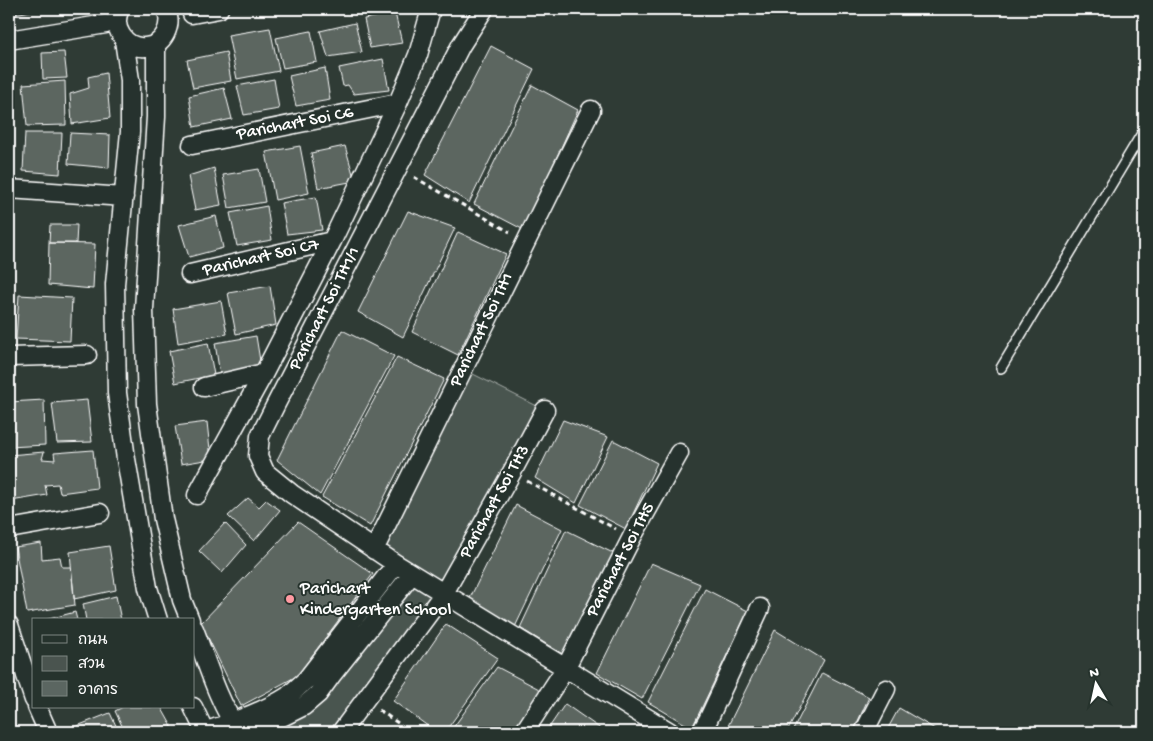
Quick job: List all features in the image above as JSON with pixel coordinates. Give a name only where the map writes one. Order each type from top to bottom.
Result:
[{"type":"street","points":[[120,9],[116,21],[118,31],[124,40],[130,80],[130,132],[116,284],[117,393],[148,588],[157,618]]},
{"type":"street","points":[[124,40],[134,46],[145,48],[156,44],[163,38],[168,29],[169,20],[166,9]]},
{"type":"street","points":[[192,14],[219,9]]},
{"type":"street","points":[[197,495],[264,373],[332,242],[398,103],[418,55],[431,9]]},
{"type":"street","name":"Parichart Soi TH1/1","points":[[484,9],[461,45],[260,436],[258,456],[265,472],[292,494],[374,550],[670,732]]},
{"type":"street","points":[[9,40],[106,24]]},
{"type":"street","points":[[156,44],[156,117],[144,308],[147,404],[163,518],[182,600],[189,618]]},
{"type":"street","name":"Parichart Soi C6","points":[[192,145],[398,103]]},
{"type":"street","name":"Parichart Soi TH1","points":[[374,550],[591,110]]},
{"type":"street","points":[[9,189],[124,198]]},
{"type":"street","name":"Parichart Soi C7","points":[[190,274],[332,242]]},
{"type":"street","points":[[9,357],[87,355]]},
{"type":"street","points":[[204,387],[264,373]]},
{"type":"street","name":"Parichart Soi TH3","points":[[340,732],[444,593],[545,410]]},
{"type":"street","name":"Parichart Soi TH5","points":[[524,732],[565,669],[632,537],[680,453]]},
{"type":"street","points":[[9,529],[100,513]]},
{"type":"street","points":[[193,708],[205,732],[236,727],[288,696],[306,680],[396,564]]},
{"type":"street","points":[[252,732],[304,706],[318,694],[412,574]]},
{"type":"street","points":[[701,732],[760,608]]},
{"type":"street","points":[[9,628],[32,690]]},
{"type":"street","points":[[195,632],[236,727]]},
{"type":"street","points":[[864,732],[886,689]]},
{"type":"street","points":[[37,708],[48,732]]},
{"type":"lane","points":[[1001,368],[1144,130]]},
{"type":"path","points":[[398,168],[526,241]]},
{"type":"path","points":[[512,472],[632,537]]},
{"type":"path","points":[[364,700],[411,732]]},
{"type":"green space","points":[[463,369],[545,410],[444,593],[341,732],[263,732],[304,706],[412,574],[374,550]]},
{"type":"building","points":[[9,9],[42,9],[9,15]]},
{"type":"building","points":[[395,13],[402,43],[370,48],[364,19]]},
{"type":"building","points":[[355,23],[362,52],[328,57],[320,31]]},
{"type":"building","points":[[270,28],[279,71],[237,79],[228,35]]},
{"type":"building","points":[[311,31],[317,62],[283,68],[276,38]]},
{"type":"building","points":[[491,46],[534,69],[469,203],[425,175]]},
{"type":"building","points":[[64,52],[67,78],[43,79],[42,53]]},
{"type":"building","points":[[226,52],[231,81],[193,88],[187,60]]},
{"type":"building","points":[[383,59],[389,90],[354,94],[348,85],[343,86],[339,68]]},
{"type":"building","points":[[325,68],[330,100],[296,106],[289,76]]},
{"type":"building","points":[[106,73],[110,118],[72,124],[70,94],[89,88],[88,77]]},
{"type":"building","points":[[274,79],[279,109],[244,115],[237,86]]},
{"type":"building","points":[[65,81],[66,125],[27,126],[23,84]]},
{"type":"building","points":[[532,85],[578,110],[524,230],[474,204]]},
{"type":"building","points":[[224,88],[232,119],[194,127],[189,96]]},
{"type":"building","points":[[25,133],[62,133],[60,174],[23,171]]},
{"type":"building","points":[[70,133],[110,135],[109,168],[68,164]]},
{"type":"building","points":[[300,146],[309,193],[275,200],[266,152]]},
{"type":"building","points":[[345,146],[355,181],[318,188],[311,153]]},
{"type":"building","points":[[214,168],[221,205],[195,210],[188,176]]},
{"type":"building","points":[[259,169],[265,202],[229,208],[223,175]]},
{"type":"building","points":[[316,197],[322,230],[287,234],[281,203]]},
{"type":"building","points":[[267,206],[272,240],[237,246],[230,213]]},
{"type":"building","points":[[408,211],[455,228],[403,337],[358,312]]},
{"type":"building","points":[[216,216],[223,248],[189,257],[179,225]]},
{"type":"building","points":[[50,225],[77,225],[76,243],[49,243]]},
{"type":"building","points":[[458,232],[506,254],[458,355],[412,332]]},
{"type":"building","points":[[49,243],[95,244],[93,289],[48,285]]},
{"type":"building","points":[[270,286],[276,325],[236,334],[228,293]]},
{"type":"building","points":[[19,295],[72,298],[70,341],[16,339]]},
{"type":"building","points":[[221,301],[227,334],[178,343],[173,309]]},
{"type":"building","points":[[342,330],[394,356],[320,495],[277,460]]},
{"type":"building","points":[[256,336],[261,367],[220,375],[215,343]]},
{"type":"building","points":[[208,343],[214,375],[175,383],[169,351]]},
{"type":"building","points":[[397,357],[444,379],[370,526],[322,497]]},
{"type":"building","points":[[44,400],[45,445],[9,447],[9,402]]},
{"type":"building","points":[[87,400],[92,442],[57,443],[52,403]]},
{"type":"building","points":[[563,420],[608,437],[576,503],[535,478]]},
{"type":"building","points":[[207,422],[211,459],[181,464],[175,426]]},
{"type":"building","points":[[613,440],[657,463],[626,529],[580,505]]},
{"type":"building","points":[[93,450],[97,488],[60,493],[58,484],[45,485],[47,495],[11,501],[9,455],[44,452],[42,459],[55,460],[54,453]]},
{"type":"building","points":[[248,498],[259,507],[266,500],[280,510],[254,541],[228,516]]},
{"type":"building","points":[[516,505],[562,529],[515,627],[469,600]]},
{"type":"building","name":"Parichart Kindergarten School","points":[[298,522],[373,574],[297,676],[241,706],[201,623]]},
{"type":"building","points":[[225,523],[246,545],[222,573],[199,551]]},
{"type":"building","points":[[566,530],[617,555],[564,655],[520,628]]},
{"type":"building","points":[[41,543],[42,559],[60,557],[62,567],[71,567],[75,605],[27,613],[15,547]]},
{"type":"building","points":[[109,546],[116,590],[74,599],[70,552]]},
{"type":"building","points":[[651,563],[700,584],[642,699],[597,673]]},
{"type":"building","points":[[705,589],[748,611],[692,728],[648,702]]},
{"type":"building","points":[[116,596],[121,618],[86,618],[83,604]]},
{"type":"building","points":[[75,612],[76,618],[52,618]]},
{"type":"building","points":[[446,624],[498,658],[445,732],[436,732],[393,701]]},
{"type":"building","points":[[775,630],[824,660],[787,732],[725,732]]},
{"type":"building","points":[[497,667],[541,690],[512,732],[450,732]]},
{"type":"building","points":[[822,673],[869,697],[853,732],[792,732]]},
{"type":"building","points":[[565,704],[605,732],[546,732]]},
{"type":"building","points":[[121,708],[162,708],[175,732],[125,732],[115,711]]},
{"type":"building","points":[[899,708],[940,732],[886,732]]},
{"type":"building","points":[[9,713],[12,713],[14,732],[9,732]]},
{"type":"building","points":[[110,713],[119,732],[74,732],[72,728]]},
{"type":"place","name":"Parichart Kindergarten School","points":[[290,599]]}]
